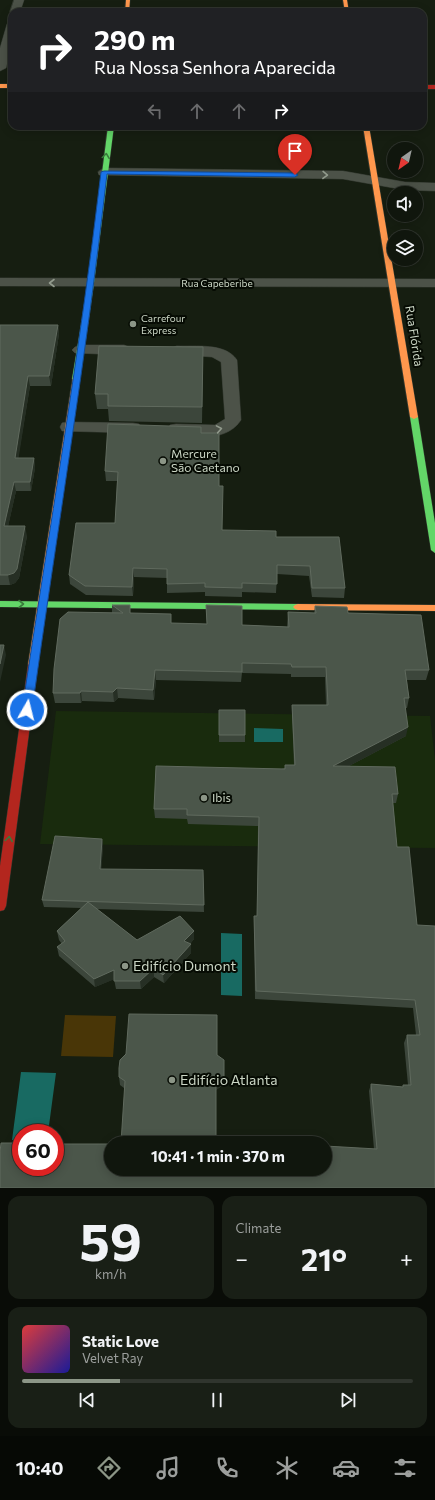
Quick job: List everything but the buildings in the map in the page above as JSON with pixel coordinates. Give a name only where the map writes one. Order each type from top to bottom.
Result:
[{"type":"street","points":[[0,68],[8,39]]},
{"type":"street","points":[[0,906],[41,604],[91,283],[110,130]]},
{"type":"street","name":"Rua Flórida","points":[[367,130],[374,181],[393,283],[435,550]]},
{"type":"street","points":[[104,172],[343,175],[405,186],[435,187]]},
{"type":"street","name":"Rua Capeberibe","points":[[0,282],[435,283]]},
{"type":"street","points":[[68,427],[216,430],[224,429],[233,420],[229,360],[219,354],[206,351],[80,350]]},
{"type":"street","points":[[0,604],[435,608]]},
{"type":"shaded area","points":[[56,711],[430,716],[435,760],[435,848],[40,844]]},
{"type":"shaded area","points":[[65,1015],[116,1016],[113,1057],[61,1056]]},
{"type":"water","points":[[254,728],[283,729],[283,742],[254,742]]},
{"type":"water","points":[[221,933],[242,934],[242,996],[221,995]]},
{"type":"water","points":[[21,1072],[56,1073],[49,1124],[14,1124]]},
{"type":"traffic: fast","points":[[76,379],[91,283],[110,130]]},
{"type":"traffic: fast","points":[[414,417],[435,550]]},
{"type":"traffic: fast","points":[[0,604],[298,607]]},
{"type":"traffic: slow","points":[[127,8],[128,0]]},
{"type":"traffic: slow","points":[[345,0],[346,8]]},
{"type":"traffic: slow","points":[[0,86],[8,86]]},
{"type":"traffic: slow","points":[[367,130],[414,417]]},
{"type":"traffic: slow","points":[[33,665],[76,379]]},
{"type":"traffic: slow","points":[[298,607],[435,608]]},
{"type":"traffic: jam","points":[[427,87],[435,87]]},
{"type":"traffic: jam","points":[[0,906],[33,665]]},
{"type":"place","name":"Carrefour Express","points":[[133,324]]},
{"type":"place","name":"Mercure São Caetano","points":[[163,461]]},
{"type":"place","name":"Ibis","points":[[204,798]]},
{"type":"place","name":"Edifício Dumont","points":[[125,966]]},
{"type":"place","name":"Edifício Atlanta","points":[[172,1080]]},
{"type":"route","points":[[27,710],[41,604],[91,283],[104,172],[295,175]]}]
